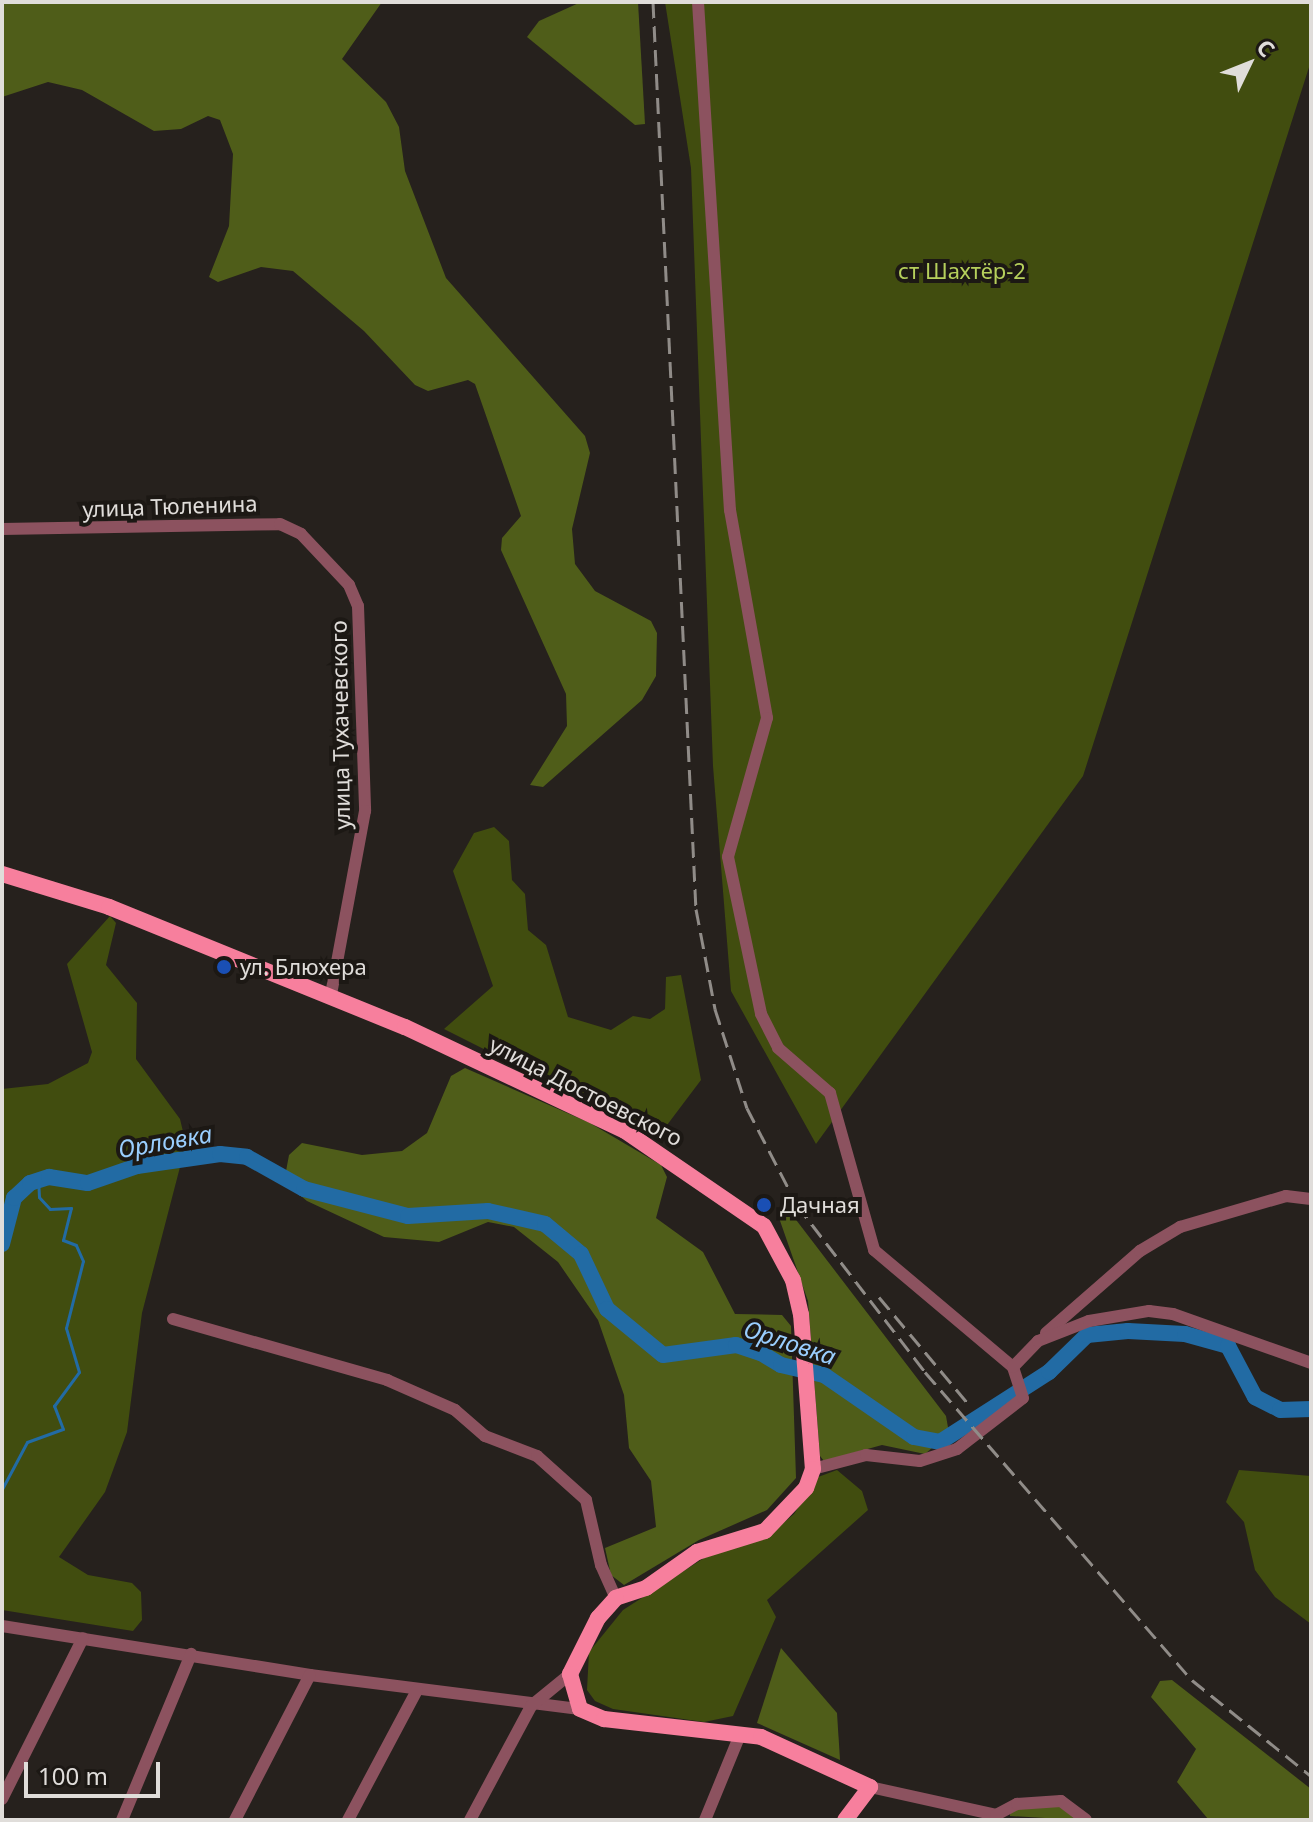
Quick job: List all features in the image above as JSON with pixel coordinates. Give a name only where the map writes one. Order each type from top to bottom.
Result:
[{"type":"main road","name":"улица Достоевского","points":[[2,874],[109,907],[331,994],[625,1131],[753,1214],[793,1280],[813,1469]]},
{"type":"main road","points":[[813,1469],[796,1504],[765,1531],[697,1552],[646,1588],[616,1598],[598,1618],[570,1674],[580,1709],[604,1719],[739,1737],[761,1737],[870,1787],[845,1820]]},
{"type":"street","points":[[698,2],[730,510],[767,718],[728,857],[761,1014],[778,1048],[830,1093],[874,1250],[1013,1367],[1022,1385],[1023,1398],[948,1453],[920,1461],[866,1455],[813,1469]]},
{"type":"street","name":"улица Тюленина","points":[[2,529],[253,520],[301,534],[328,558]]},
{"type":"street","name":"улица Тухачевского","points":[[328,558],[358,606],[365,798],[361,858],[331,994]]},
{"type":"street","points":[[1013,1367],[1119,1268],[1180,1227],[1286,1196],[1311,1199]]},
{"type":"street","points":[[1038,1341],[1089,1321],[1149,1311],[1311,1363]]},
{"type":"street","points":[[173,1319],[387,1380],[455,1410],[485,1436],[537,1456],[586,1500],[601,1565],[616,1598]]},
{"type":"street","points":[[2,1626],[310,1675],[531,1706],[580,1709]]},
{"type":"street","points":[[2,1799],[83,1638]]},
{"type":"street","points":[[122,1820],[191,1654]]},
{"type":"street","points":[[470,1820],[531,1706],[570,1674]]},
{"type":"street","points":[[235,1820],[310,1675]]},
{"type":"street","points":[[348,1820],[417,1690]]},
{"type":"street","points":[[705,1820],[739,1737]]},
{"type":"street","points":[[870,1787],[996,1815],[1017,1804],[1061,1801],[1086,1820]]},
{"type":"green space","points":[[2,2],[382,2],[342,59],[386,102],[399,127],[405,171],[446,278],[585,436],[590,453],[572,529],[575,564],[595,591],[651,621],[657,633],[656,676],[642,700],[543,787],[530,785],[567,726],[566,694],[501,550],[502,538],[521,516],[475,384],[468,380],[428,391],[415,385],[364,331],[293,271],[261,267],[218,282],[209,277],[229,226],[233,154],[220,120],[208,116],[181,129],[154,131],[82,90],[48,82],[2,97]]},
{"type":"green space","points":[[581,2],[638,2],[645,124],[635,125],[527,37],[539,21]]},
{"type":"green space","name":"ст Шахтёр-2","points":[[665,2],[1311,2],[1311,61],[1083,776],[816,1144],[731,991],[713,766],[691,168]]},
{"type":"green space","points":[[494,827],[509,841],[512,880],[525,894],[528,930],[546,945],[568,1017],[611,1030],[633,1016],[650,1019],[665,1009],[666,977],[681,975],[701,1080],[661,1133],[652,1134],[444,1029],[493,986],[453,871],[474,833]]},
{"type":"green space","points":[[110,916],[116,923],[106,965],[137,1003],[136,1059],[180,1119],[186,1144],[142,1313],[127,1432],[105,1492],[59,1557],[88,1575],[132,1583],[141,1592],[142,1620],[133,1631],[2,1610],[2,1089],[48,1084],[88,1063],[92,1052],[67,964]]},
{"type":"green space","points":[[465,1068],[590,1123],[661,1165],[667,1177],[656,1218],[703,1252],[735,1314],[782,1315],[791,1326],[796,1478],[767,1510],[699,1540],[624,1585],[611,1575],[605,1548],[656,1527],[651,1481],[629,1448],[624,1395],[598,1320],[558,1262],[514,1227],[488,1222],[439,1242],[384,1237],[307,1201],[284,1182],[289,1155],[302,1143],[362,1155],[402,1151],[427,1133],[451,1076]]},
{"type":"green space","points":[[787,1208],[946,1416],[949,1433],[925,1454],[882,1445],[824,1461],[820,1456],[808,1301],[778,1215]]},
{"type":"green space","points":[[837,1470],[862,1491],[868,1510],[767,1600],[776,1617],[733,1716],[704,1722],[613,1709],[595,1701],[587,1690],[589,1652],[623,1610],[704,1558],[767,1537],[794,1514],[818,1477]]},
{"type":"green space","points":[[1239,1470],[1311,1476],[1311,1624],[1275,1597],[1255,1570],[1244,1522],[1226,1502]]},
{"type":"green space","points":[[781,1648],[837,1713],[840,1760],[757,1723]]},
{"type":"green space","points":[[1172,1680],[1311,1789],[1311,1820],[1208,1819],[1177,1782],[1196,1749],[1151,1697],[1160,1681]]},
{"type":"green space","points":[[1056,1804],[1078,1820],[1010,1816],[1010,1810]]},
{"type":"waterway","name":"Орловка","points":[[2,1244],[14,1198],[30,1183],[49,1177],[88,1183],[137,1166],[220,1154],[247,1157],[304,1189],[408,1216],[488,1211],[545,1224],[581,1254],[607,1309],[663,1355],[736,1345],[761,1353],[781,1365],[824,1375],[914,1437],[940,1442],[1049,1372],[1087,1335],[1128,1331],[1185,1334],[1228,1346],[1255,1397],[1280,1410],[1311,1409]]},
{"type":"waterway","points":[[2,1489],[27,1442],[63,1429],[54,1406],[79,1372],[66,1328],[83,1261],[76,1245],[63,1240],[71,1208],[50,1209],[39,1197],[38,1180]]},
{"type":"railway","points":[[653,2],[696,909],[715,1009],[747,1108],[797,1205],[925,1372],[1192,1680],[1311,1776]]},
{"type":"railway","points":[[879,1297],[971,1407]]},
{"type":"place","name":"ул. Блюхера","points":[[224,967]]},
{"type":"place","name":"Дачная","points":[[764,1205]]}]
